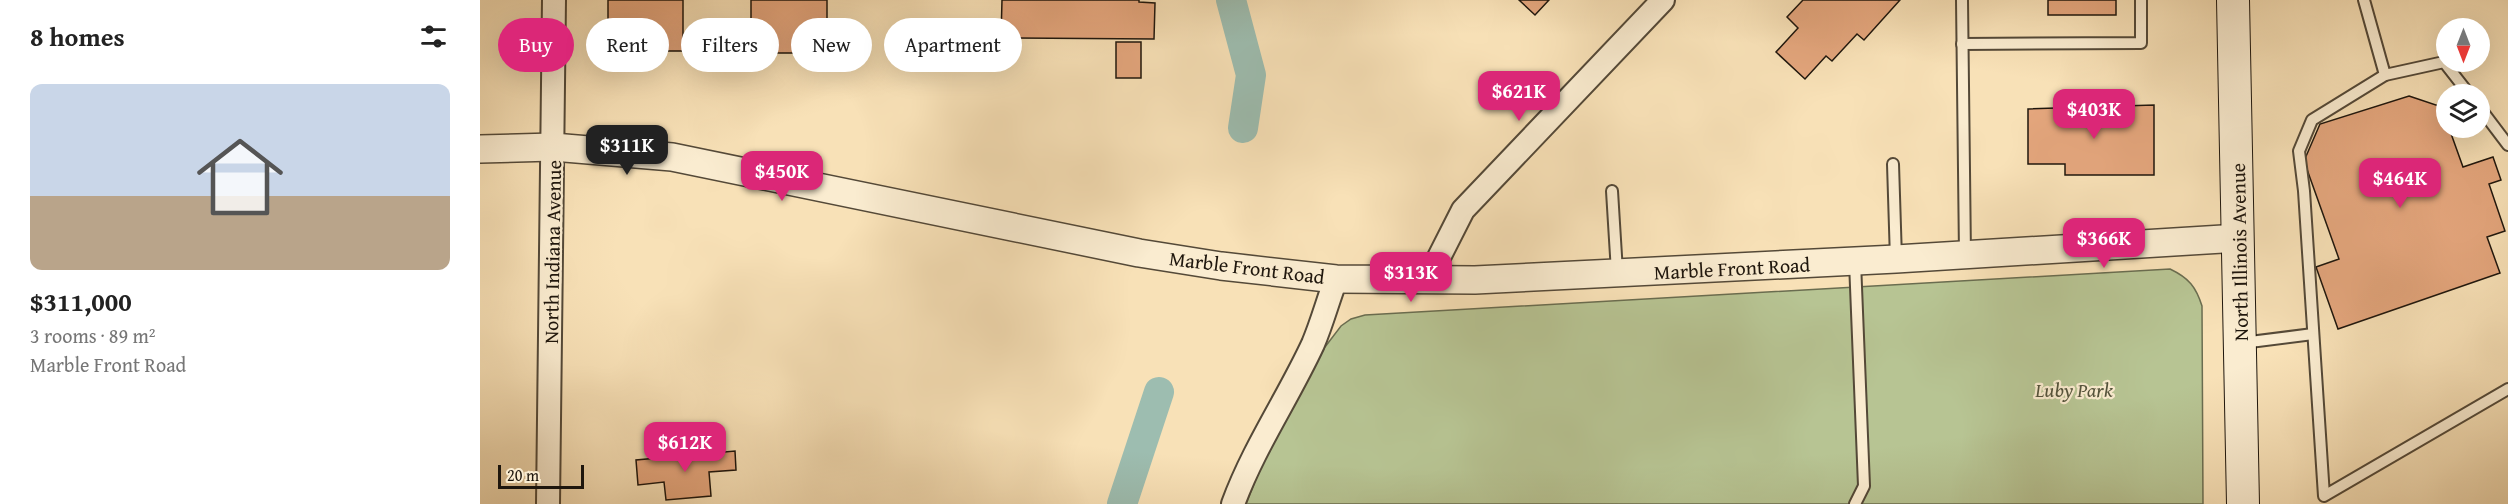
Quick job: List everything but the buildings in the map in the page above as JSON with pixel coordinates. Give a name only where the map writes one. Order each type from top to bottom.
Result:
[{"type":"main road","name":"North Illinois Avenue","points":[[2233,0],[2243,504]]},
{"type":"street","name":"North Indiana Avenue","points":[[548,504],[554,0]]},
{"type":"street","points":[[1426,281],[1463,210],[1663,0]]},
{"type":"street","name":"Marble Front Road","points":[[480,148],[553,147],[672,157],[1139,253],[1221,266],[1336,279],[1426,281],[1617,274],[2239,238]]},
{"type":"street","points":[[1233,504],[1252,460],[1313,343],[1336,279]]},
{"type":"lane","points":[[1962,0],[1965,255]]},
{"type":"lane","points":[[1962,44],[2140,43],[2141,0]]},
{"type":"lane","points":[[2364,0],[2385,75]]},
{"type":"lane","points":[[2461,84],[2444,62],[2385,75],[2312,120],[2299,151],[2304,191],[2324,496],[2508,389]]},
{"type":"lane","points":[[2490,121],[2508,145]]},
{"type":"lane","points":[[1893,164],[1896,259]]},
{"type":"lane","points":[[1612,191],[1617,274]]},
{"type":"lane","points":[[1855,261],[1864,458],[1864,486],[1855,504]]},
{"type":"lane","points":[[2241,343],[2313,334]]},
{"type":"green space","name":"Luby Park","points":[[2170,269],[2191,284],[2202,306],[2203,504],[1246,504],[1264,459],[1325,347],[1341,326],[1351,319],[1365,315]]},
{"type":"waterway","points":[[1231,0],[1251,75],[1243,128]]},
{"type":"waterway","points":[[1122,504],[1159,392]]}]
